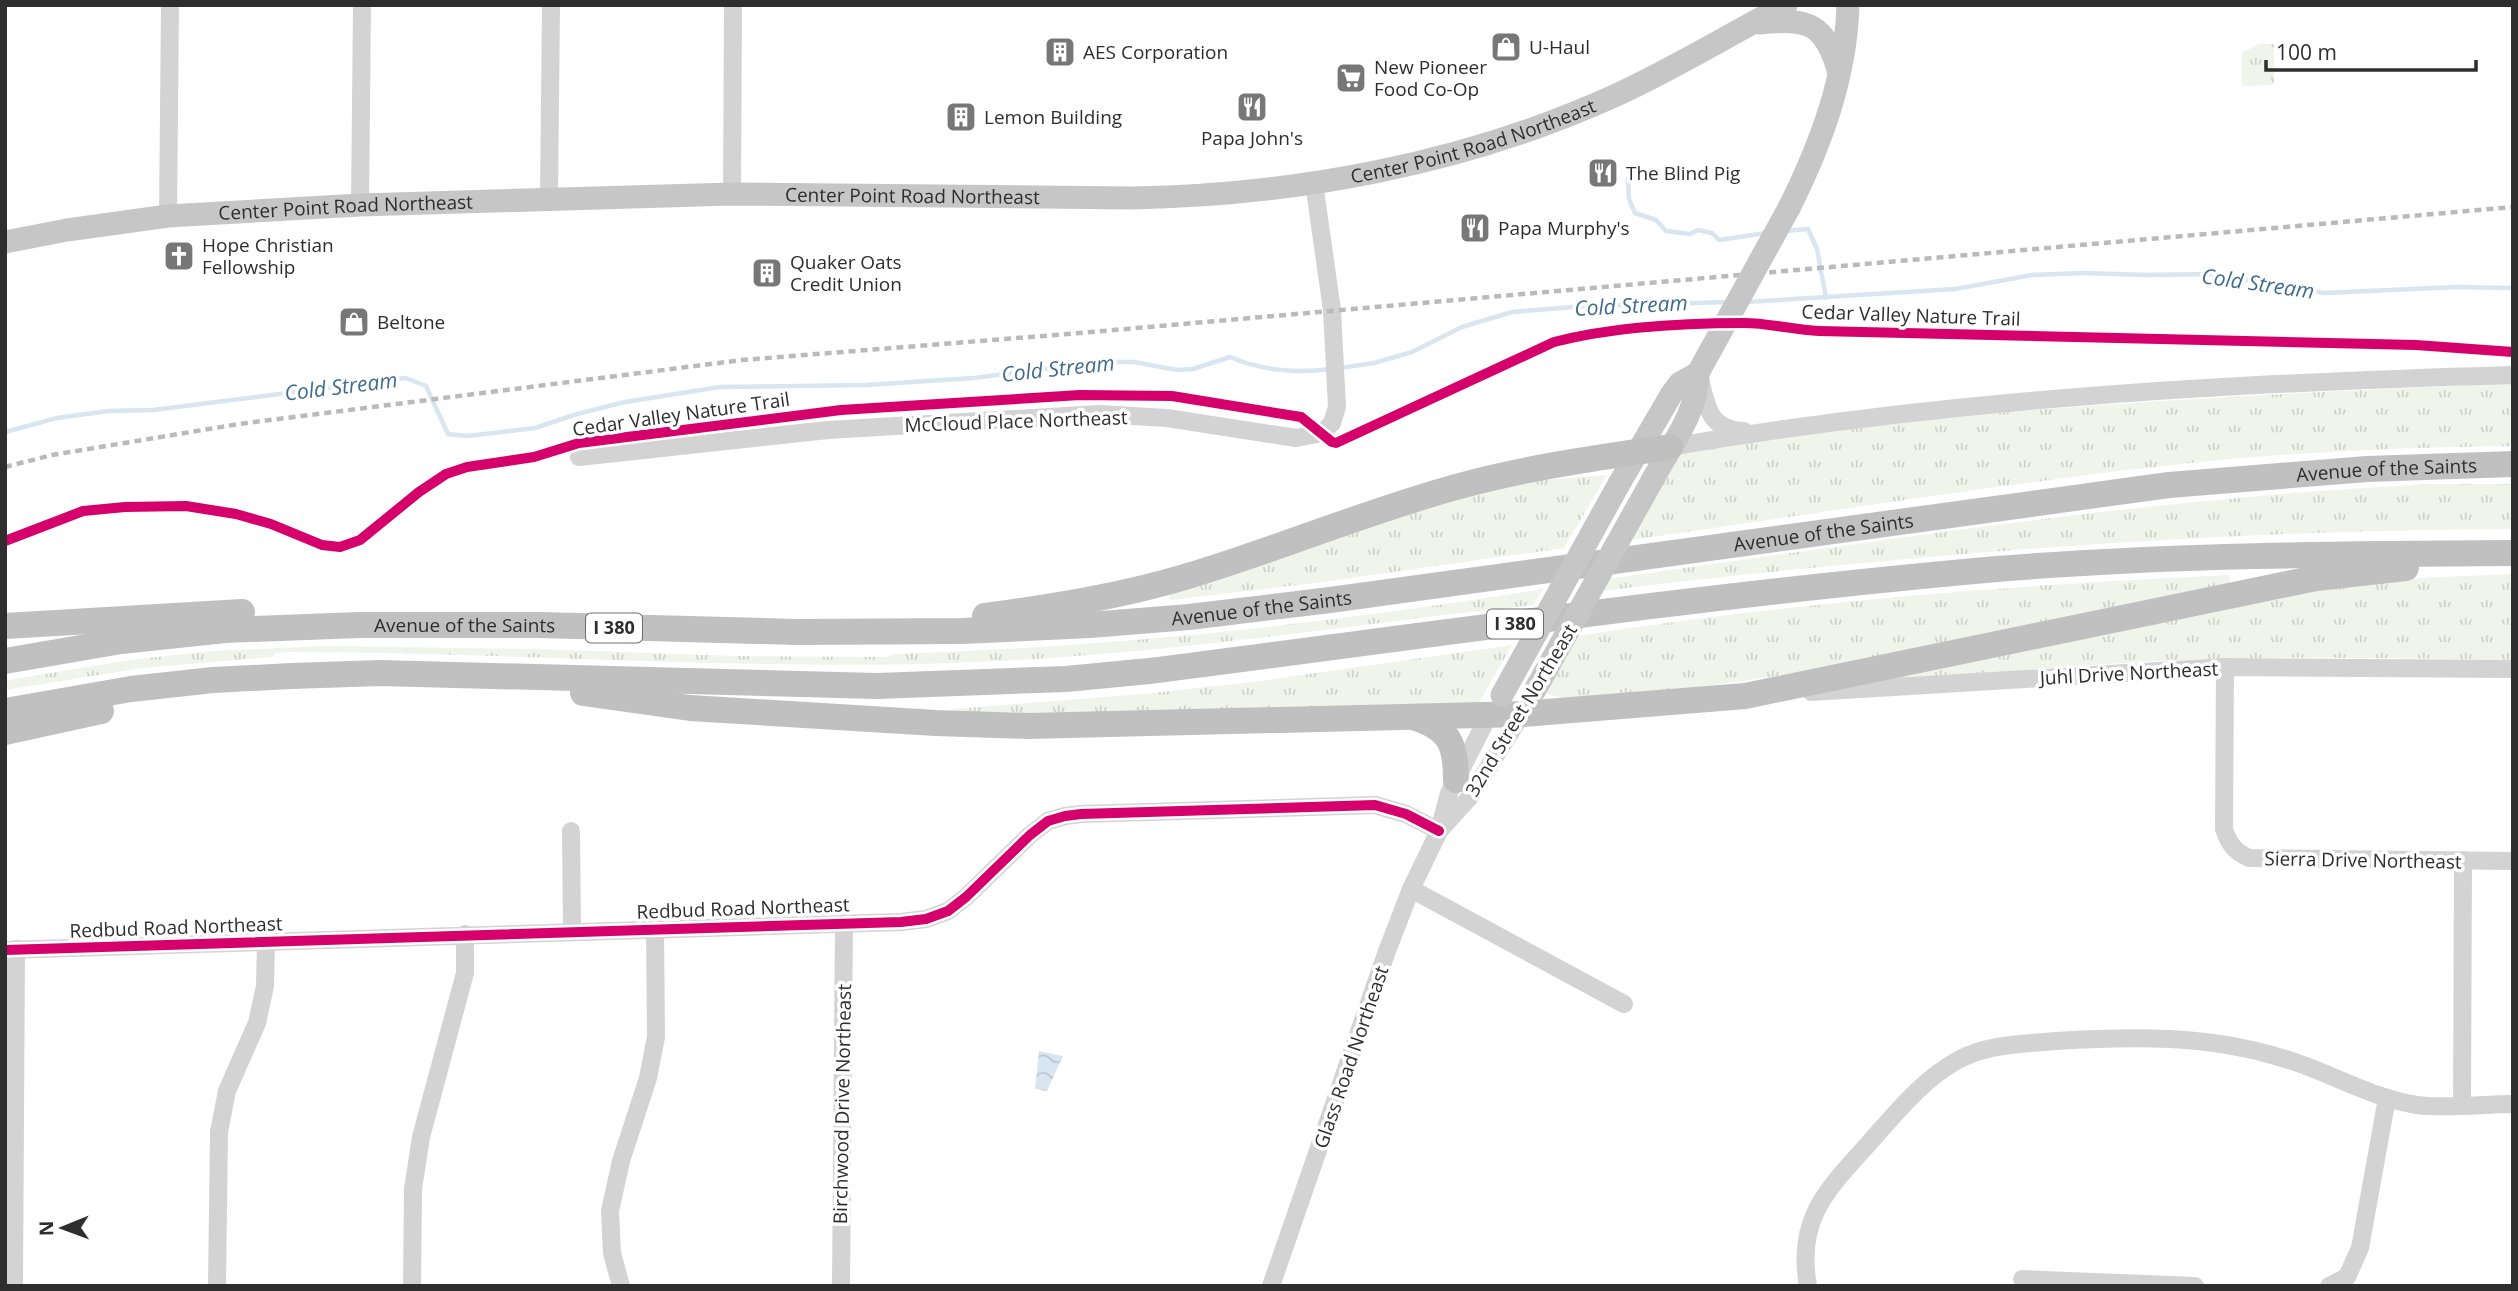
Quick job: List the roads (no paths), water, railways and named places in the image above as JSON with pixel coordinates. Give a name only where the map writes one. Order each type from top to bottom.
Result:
[{"type":"highway","points":[[869,632],[1052,606],[1121,593],[1188,576],[1455,487],[1541,466],[1670,447]]},
{"type":"highway","name":"Avenue of the Saints","points":[[5,661],[121,641],[225,630],[359,625],[541,625],[720,631],[869,632],[1026,629],[1189,617],[2169,485],[2367,469],[2513,464]]},
{"type":"highway","points":[[517,677],[589,694],[690,708],[936,723],[1115,725],[1411,717],[1496,705],[1522,713],[1745,696],[2316,578],[2513,555]]},
{"type":"highway","name":"I 380","points":[[5,711],[131,689],[214,680],[381,673],[877,686],[1066,679],[1149,671],[1672,604],[1998,569],[2184,558],[2513,555]]},
{"type":"highway","points":[[5,626],[268,611],[359,625]]},
{"type":"highway","points":[[5,732],[135,705],[214,680]]},
{"type":"highway","points":[[1411,717],[1429,722],[1446,735],[1454,751],[1456,780]]},
{"type":"main road","name":"Center Point Road Northeast","points":[[5,242],[66,230],[168,216],[360,205],[732,194],[1198,197],[1314,183],[1440,157],[1538,127],[1635,86],[1786,5]]},
{"type":"main road","name":"32nd Street Northeast","points":[[1522,713],[1670,447],[1696,396],[1698,373],[1789,208],[1815,153],[1840,74],[1848,5]]},
{"type":"main road","points":[[1746,25],[1795,21],[1812,25],[1826,38],[1840,74]]},
{"type":"main road","name":"32nd Street Northeast","points":[[1496,705],[1671,395],[1680,383],[1698,373]]},
{"type":"street","points":[[168,216],[170,5]]},
{"type":"street","points":[[360,205],[362,5]]},
{"type":"street","points":[[549,198],[551,5]]},
{"type":"street","points":[[732,194],[733,5]]},
{"type":"street","name":"McCloud Place Northeast","points":[[579,457],[828,430],[1099,414],[1167,418],[1296,438],[1315,436],[1327,429],[1336,415],[1337,399],[1330,290],[1314,183]]},
{"type":"street","points":[[1698,373],[1708,412],[1717,423],[1727,429],[1762,432]]},
{"type":"street","points":[[1670,447],[1926,411],[2137,393],[2513,375]]},
{"type":"street","name":"Juhl Drive Northeast","points":[[1745,696],[2225,667],[2513,670]]},
{"type":"street","name":"Sierra Drive Northeast","points":[[2225,667],[2224,829],[2229,844],[2237,852],[2249,859],[2513,861]]},
{"type":"street","name":"32nd Street Northeast","points":[[1439,831],[1444,808],[1456,780],[1496,705]]},
{"type":"street","name":"32nd Street Northeast","points":[[1439,831],[1469,798],[1522,713]]},
{"type":"street","name":"Redbud Road Northeast","points":[[10,949],[901,922],[926,919],[948,911],[1048,821],[1065,816],[1375,805],[1406,814],[1439,831]]},
{"type":"street","points":[[571,831],[572,931]]},
{"type":"street","name":"Glass Road Northeast","points":[[1271,1286],[1387,951],[1411,890],[1439,831]]},
{"type":"street","points":[[2462,1104],[2463,860]]},
{"type":"street","points":[[1411,890],[1625,1004]]},
{"type":"street","name":"Birchwood Drive Northeast","points":[[841,1286],[844,923]]},
{"type":"street","points":[[621,1286],[612,1253],[610,1211],[621,1161],[648,1078],[656,1037],[655,929]]},
{"type":"street","points":[[412,1286],[415,1176],[421,1136],[456,1015],[465,973],[465,934]]},
{"type":"street","points":[[217,1286],[219,1132],[227,1091],[257,1023],[265,986],[266,942]]},
{"type":"street","points":[[10,949],[9,1154],[14,1286]]},
{"type":"street","points":[[1808,1286],[1804,1265],[1805,1243],[1810,1224],[1832,1185],[1917,1089],[1961,1058],[1990,1048],[2087,1039],[2181,1038],[2281,1057],[2387,1098],[2419,1105],[2513,1104]]},
{"type":"street","points":[[2329,1286],[2347,1277],[2360,1248],[2387,1098]]},
{"type":"street","points":[[2022,1279],[2194,1286]]},
{"type":"water","points":[[1039,1051],[1063,1056],[1047,1091],[1035,1089]]},
{"type":"waterway","points":[[1628,179],[1629,199],[1635,213],[1656,220],[1666,231],[1690,234],[1698,230],[1712,233],[1719,240],[1766,233]]},
{"type":"waterway","points":[[1785,231],[1808,229],[1817,249],[1826,298]]},
{"type":"waterway","name":"Cold Stream","points":[[1746,302],[1955,289],[2032,275],[2083,273],[2212,274],[2324,293],[2457,287],[2513,288]]},
{"type":"waterway","name":"Cold Stream","points":[[1340,368],[1374,363],[1412,352],[1462,327],[1512,312],[1587,306],[1730,302]]},
{"type":"waterway","name":"Cold Stream","points":[[5,432],[57,418],[109,411],[153,410],[406,378],[426,386],[448,434],[467,436],[535,428],[625,402],[720,387],[866,385],[974,378],[1096,362],[1134,362],[1177,370],[1193,369],[1230,357],[1279,370],[1331,369]]},
{"type":"railway","points":[[5,467],[52,455],[239,424],[742,360],[1080,333],[2513,207]]},
{"type":"place","name":"U-Haul","points":[[1506,47]]},
{"type":"place","name":"AES Corporation","points":[[1060,52]]},
{"type":"place","name":"New Pioneer Food Co-Op","points":[[1351,78]]},
{"type":"place","name":"Papa John's","points":[[1252,107]]},
{"type":"place","name":"Lemon Building","points":[[961,117]]},
{"type":"place","name":"The Blind Pig","points":[[1603,173]]},
{"type":"place","name":"Papa Murphy's","points":[[1475,228]]},
{"type":"place","name":"Hope Christian Fellowship","points":[[179,256]]},
{"type":"place","name":"Quaker Oats Credit Union","points":[[767,273]]},
{"type":"place","name":"Beltone","points":[[354,322]]}]
